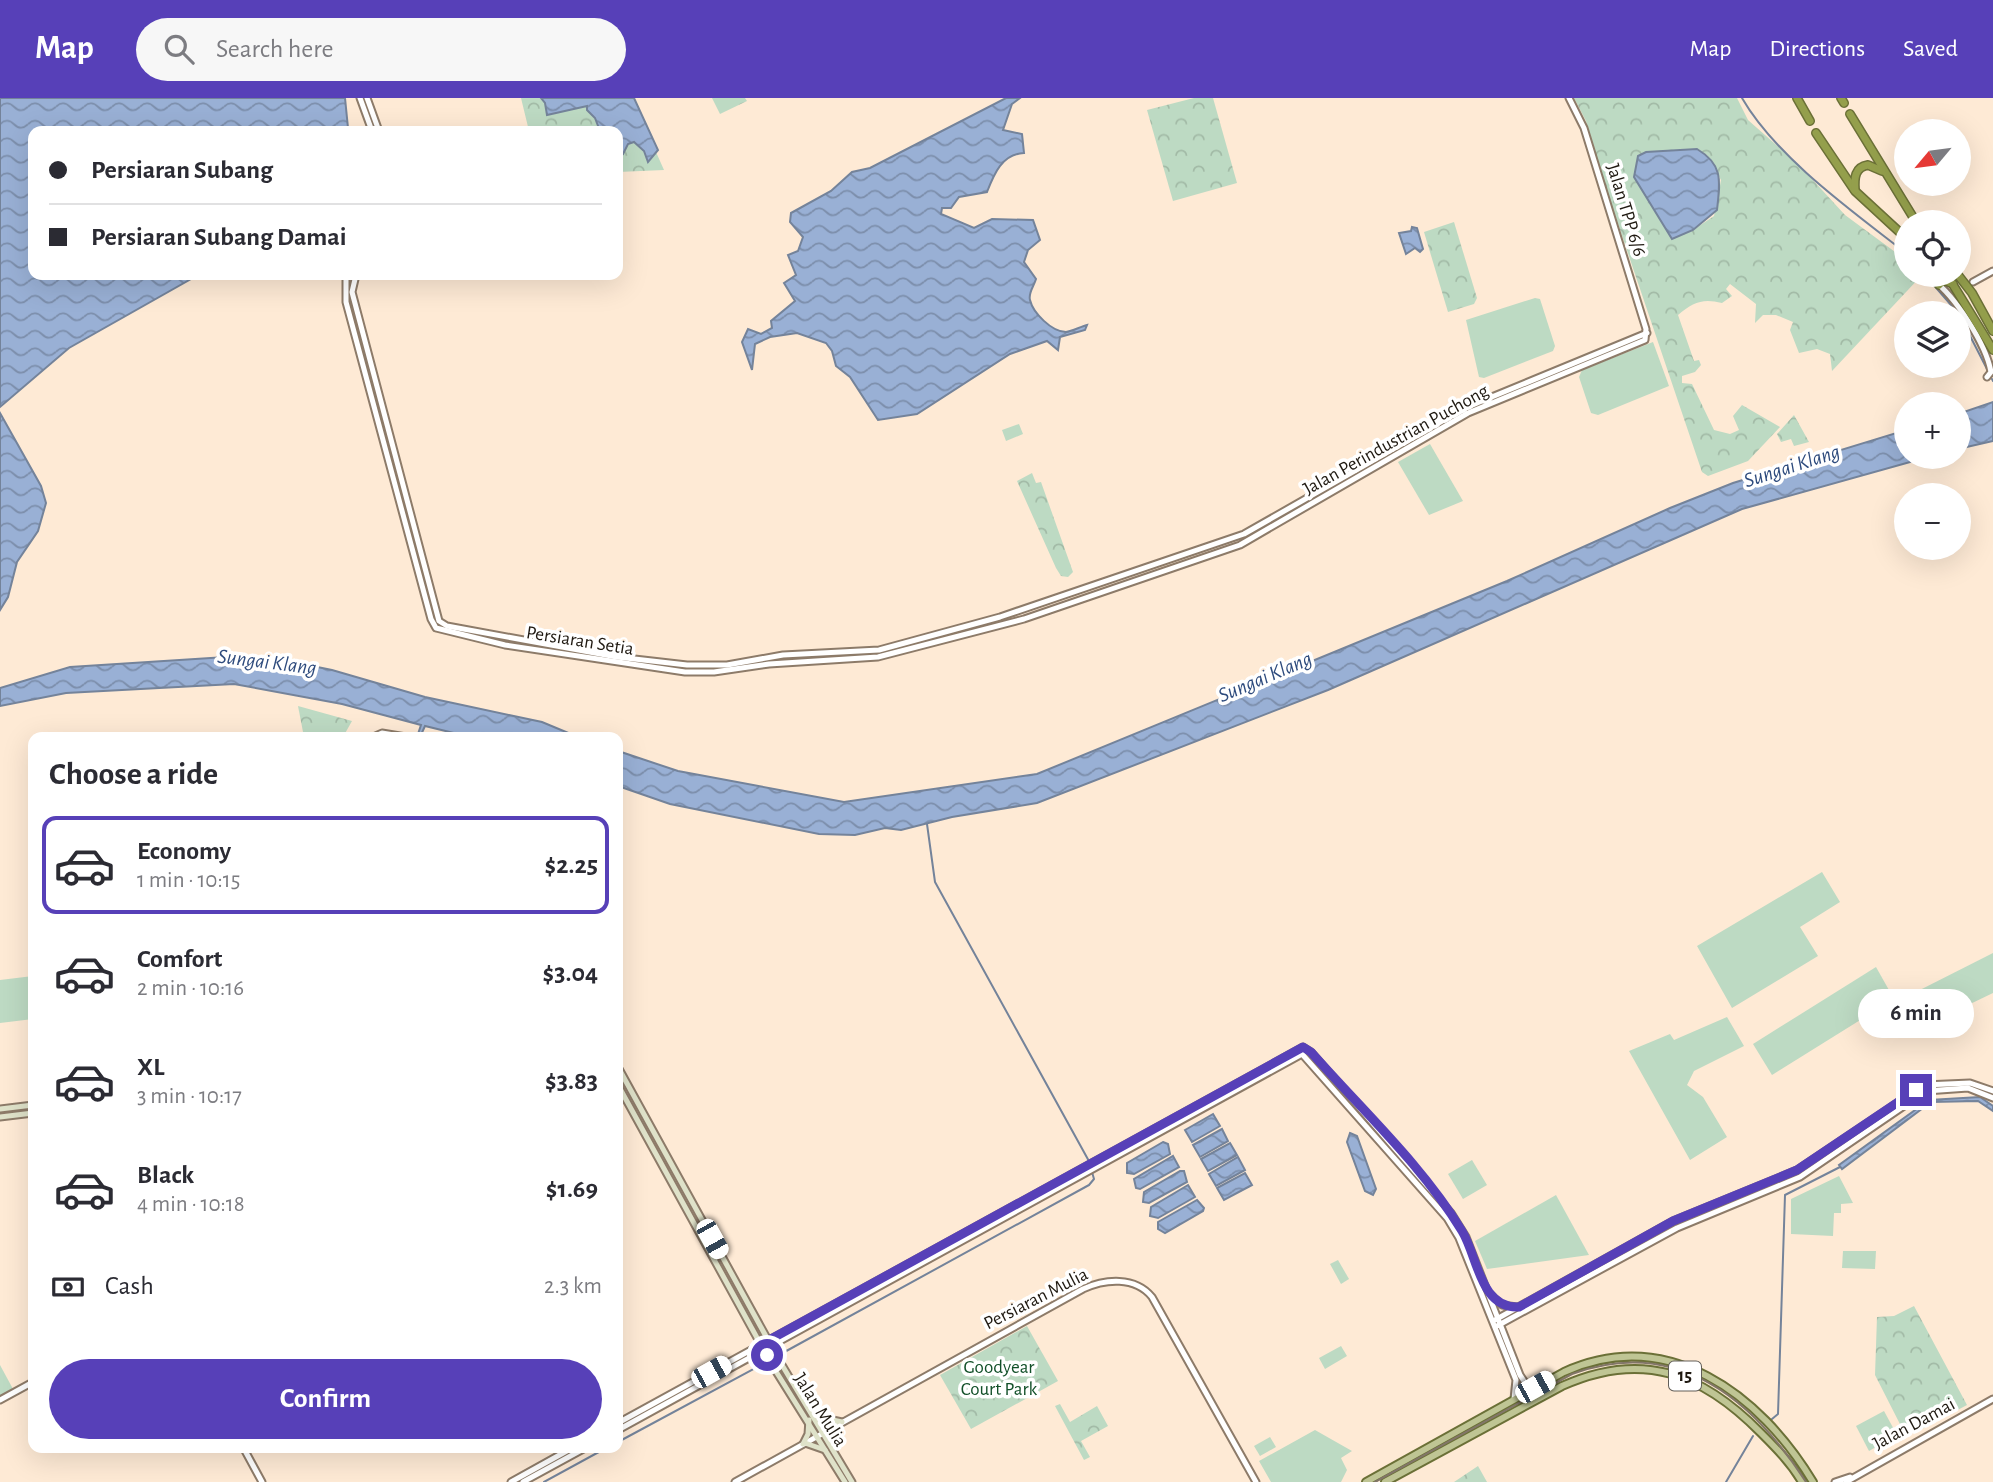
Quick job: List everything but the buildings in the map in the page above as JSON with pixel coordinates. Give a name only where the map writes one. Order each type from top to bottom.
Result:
[{"type":"highway","points":[[1797,98],[1810,121]]},
{"type":"highway","points":[[1850,114],[1908,210]]},
{"type":"highway","points":[[1816,133],[1856,191],[1894,227]]},
{"type":"highway","points":[[1856,191],[1855,175],[1860,168],[1868,165],[1883,171]]},
{"type":"highway","points":[[1958,287],[1993,331]]},
{"type":"highway","points":[[1967,287],[1993,350]]},
{"type":"main road","name":"Jalan Mulia","points":[[623,1076],[832,1452],[845,1482]]},
{"type":"main road","name":"Jalan Mulia","points":[[623,1094],[772,1365],[811,1417]]},
{"type":"main road","points":[[0,1109],[28,1106]]},
{"type":"main road","points":[[0,1117],[28,1114]]},
{"type":"main road","name":"15","points":[[1514,1399],[1573,1368],[1603,1358],[1632,1355],[1679,1363],[1716,1380],[1733,1392],[1789,1447],[1813,1482]]},
{"type":"main road","name":"15","points":[[1385,1482],[1572,1381],[1610,1370],[1645,1369],[1679,1375],[1714,1391],[1729,1402],[1783,1455],[1802,1482]]},
{"type":"main road","points":[[1366,1482],[1514,1399]]},
{"type":"main road","points":[[832,1452],[840,1423],[811,1417],[804,1443],[818,1445],[832,1452],[852,1482]]},
{"type":"street","points":[[360,98],[370,126]]},
{"type":"street","points":[[368,98],[377,126]]},
{"type":"street","name":"Jalan TPP 6/6","points":[[1569,98],[1584,128],[1647,333]]},
{"type":"street","points":[[1972,293],[1973,282],[1993,271]]},
{"type":"street","points":[[346,280],[346,302],[368,389],[437,624]]},
{"type":"street","points":[[355,280],[352,292],[437,624]]},
{"type":"street","points":[[1942,287],[1958,305],[1991,365],[1990,376]]},
{"type":"street","name":"Jalan Perindustrian Puchong","points":[[1075,592],[1244,534],[1465,408],[1647,333]]},
{"type":"street","name":"Jalan Perindustrian Puchong","points":[[1078,600],[1240,545],[1468,414],[1645,340],[1647,333]]},
{"type":"street","points":[[368,389],[378,386]]},
{"type":"street","name":"Persiaran Setia","points":[[437,624],[617,657],[709,666],[783,655],[879,650],[1000,617],[1075,592]]},
{"type":"street","name":"Persiaran Setia","points":[[437,624],[445,632],[574,657],[662,670],[714,672],[769,664],[878,657],[1024,619],[1078,600]]},
{"type":"street","points":[[623,1427],[1303,1047],[1311,1052],[1437,1194],[1466,1237],[1516,1380],[1514,1399]]},
{"type":"street","points":[[1100,1162],[1302,1054],[1431,1199],[1459,1238],[1524,1382],[1535,1387]]},
{"type":"street","points":[[1496,1323],[1519,1307],[1673,1221],[1797,1170],[1924,1086],[1970,1083],[1993,1091]]},
{"type":"street","points":[[1496,1323],[1517,1315],[1677,1228],[1800,1177],[1926,1091],[1968,1088],[1993,1098]]},
{"type":"street","points":[[1431,1199],[1437,1194]]},
{"type":"street","name":"Persiaran Mulia","points":[[735,1482],[1083,1289],[1105,1282],[1126,1282],[1143,1288],[1152,1297],[1256,1482]]},
{"type":"street","points":[[1486,1289],[1502,1305],[1519,1307]]},
{"type":"street","points":[[1506,1341],[1507,1326],[1517,1315]]},
{"type":"street","points":[[623,1420],[764,1350]]},
{"type":"street","points":[[0,1400],[28,1385]]},
{"type":"street","name":"Jalan Damai","points":[[1835,1482],[1848,1480],[1993,1399]]},
{"type":"street","points":[[246,1453],[262,1482]]},
{"type":"street","points":[[511,1482],[563,1453]]},
{"type":"street","points":[[523,1482],[576,1453]]},
{"type":"green space","points":[[521,98],[632,98],[664,170],[623,172],[623,126],[528,126]]},
{"type":"green space","points":[[712,98],[745,98],[747,101],[720,114]]},
{"type":"green space","points":[[1194,98],[1213,98],[1237,183],[1173,201],[1147,110]]},
{"type":"green space","points":[[1574,98],[1737,98],[1748,120],[1800,166],[1845,215],[1894,251],[1894,287],[1911,287],[1898,301],[1894,301],[1894,305],[1832,371],[1830,354],[1817,349],[1799,353],[1790,330],[1793,322],[1776,315],[1763,315],[1755,323],[1756,304],[1730,284],[1726,289],[1732,296],[1722,303],[1699,302],[1678,315],[1694,361],[1699,360],[1701,365],[1695,372],[1682,376],[1682,383],[1692,384],[1714,430],[1730,434],[1739,430],[1733,416],[1742,405],[1780,427],[1748,461],[1708,476],[1702,472],[1592,147],[1586,121]],"holes":[[[1697,149],[1707,155],[1721,180],[1714,216],[1693,230],[1648,200],[1634,177],[1646,152]]]},
{"type":"green space","points":[[1454,222],[1477,298],[1474,304],[1448,312],[1424,232]]},
{"type":"green space","points":[[1535,298],[1540,299],[1555,346],[1553,351],[1484,378],[1479,377],[1466,320]]},
{"type":"green space","points":[[1653,342],[1669,386],[1598,415],[1591,413],[1579,377],[1582,370]]},
{"type":"green space","points":[[1794,415],[1809,442],[1794,446],[1791,439],[1781,442],[1777,434]]},
{"type":"green space","points":[[1019,424],[1023,434],[1006,441],[1002,430]]},
{"type":"green space","points":[[1430,444],[1463,501],[1429,515],[1398,462]]},
{"type":"green space","points":[[1032,473],[1036,483],[1041,482],[1073,572],[1068,577],[1061,576],[1056,568],[1017,481]]},
{"type":"green space","points":[[298,706],[352,721],[346,732],[303,732]]},
{"type":"green space","points":[[1822,872],[1840,902],[1800,927],[1818,956],[1732,1008],[1697,946]]},
{"type":"green space","points":[[1993,953],[1993,993],[1914,1031],[1898,1003]]},
{"type":"green space","points":[[1876,967],[1894,999],[1772,1075],[1753,1044]]},
{"type":"green space","points":[[28,977],[28,1020],[0,1023],[0,980]]},
{"type":"green space","points":[[1727,1017],[1744,1046],[1694,1071],[1687,1085],[1703,1097],[1727,1137],[1690,1160],[1629,1051],[1670,1034],[1674,1040]]},
{"type":"green space","points":[[1472,1160],[1487,1185],[1463,1199],[1448,1174]]},
{"type":"green space","points":[[1839,1176],[1853,1203],[1841,1204],[1841,1213],[1834,1213],[1833,1236],[1791,1234],[1791,1199]]},
{"type":"green space","points":[[1556,1195],[1589,1255],[1487,1269],[1475,1241]]},
{"type":"green space","points":[[1843,1251],[1876,1251],[1875,1269],[1842,1268]]},
{"type":"green space","points":[[1338,1260],[1349,1279],[1341,1284],[1330,1264]]},
{"type":"green space","points":[[1914,1306],[1967,1405],[1920,1430],[1916,1423],[1903,1430],[1875,1375],[1877,1317],[1894,1316]]},
{"type":"green space","name":"Goodyear Court Park","points":[[1027,1326],[1058,1381],[971,1429],[940,1375]]},
{"type":"green space","points":[[1341,1346],[1347,1356],[1325,1369],[1319,1358]]},
{"type":"green space","points":[[0,1365],[13,1389],[0,1396]]},
{"type":"green space","points":[[1060,1404],[1070,1422],[1097,1406],[1108,1426],[1081,1441],[1090,1457],[1084,1460],[1055,1406]]},
{"type":"green space","points":[[1884,1411],[1897,1435],[1869,1451],[1856,1426]]},
{"type":"green space","points":[[1315,1430],[1352,1451],[1341,1458],[1347,1470],[1341,1482],[1271,1482],[1259,1461]]},
{"type":"green space","points":[[1270,1437],[1276,1447],[1260,1456],[1254,1446]]},
{"type":"green space","points":[[1478,1466],[1487,1482],[1454,1482]]},
{"type":"water","points":[[0,98],[345,98],[348,126],[28,126],[28,280],[189,280],[69,348],[0,407]]},
{"type":"water","points":[[541,98],[634,98],[658,150],[648,162],[644,151],[634,142],[628,144],[623,154],[623,126],[598,126],[587,106],[547,115],[545,103]]},
{"type":"water","points":[[1006,98],[1020,98],[1012,104],[1003,130],[1022,134],[1024,153],[1004,161],[987,192],[959,197],[951,208],[942,208],[941,214],[974,228],[992,219],[1033,220],[1040,240],[1028,250],[1024,262],[1036,279],[1030,295],[1032,305],[1044,321],[1055,329],[1066,332],[1087,325],[1085,330],[1060,337],[1058,350],[1047,341],[1010,354],[917,414],[878,420],[850,377],[836,366],[832,351],[826,343],[797,333],[770,337],[755,344],[752,370],[742,342],[748,329],[761,334],[772,328],[771,321],[795,301],[784,283],[796,275],[788,255],[798,251],[803,237],[790,222],[791,213],[831,191],[852,172],[870,168]]},
{"type":"water","points":[[1697,149],[1712,161],[1716,168],[1719,183],[1717,210],[1693,230],[1672,239],[1634,177],[1638,156],[1646,152]]},
{"type":"water","points":[[1412,227],[1417,228],[1423,249],[1420,252],[1415,248],[1406,254],[1399,233],[1411,231]]},
{"type":"water","points":[[1993,402],[1993,441],[1971,446],[1971,410]]},
{"type":"water","points":[[0,413],[41,486],[46,503],[38,531],[17,562],[8,597],[0,610]]},
{"type":"water","name":"Sungai Klang","points":[[1894,434],[1894,467],[1742,509],[1328,690],[1037,803],[952,817],[901,830],[885,828],[855,835],[819,834],[670,804],[623,788],[623,753],[678,771],[844,802],[1037,774],[1507,581],[1670,508],[1733,483]]},
{"type":"water","name":"Sungai Klang","points":[[242,656],[283,660],[332,670],[425,697],[542,722],[566,732],[450,732],[425,726],[422,732],[419,732],[421,725],[342,704],[234,684],[66,693],[0,706],[0,688],[70,667]]},
{"type":"water","points":[[1980,1097],[1993,1106],[1993,1111],[1978,1101],[1931,1102],[1842,1169],[1839,1165],[1929,1100]]},
{"type":"water","points":[[1213,1114],[1220,1126],[1192,1142],[1185,1130]]},
{"type":"water","points":[[1222,1129],[1228,1141],[1200,1157],[1193,1145]]},
{"type":"water","points":[[1350,1133],[1357,1136],[1376,1189],[1373,1195],[1365,1191],[1347,1142]]},
{"type":"water","points":[[1163,1142],[1168,1144],[1170,1154],[1134,1174],[1127,1173],[1127,1163]]},
{"type":"water","points":[[1230,1143],[1237,1155],[1208,1171],[1201,1159]]},
{"type":"water","points":[[1173,1156],[1179,1167],[1140,1189],[1136,1188],[1134,1179]]},
{"type":"water","points":[[1238,1157],[1245,1170],[1216,1186],[1209,1174]]},
{"type":"water","points":[[1184,1171],[1187,1182],[1149,1203],[1143,1202],[1144,1192]]},
{"type":"water","points":[[1245,1173],[1252,1185],[1224,1200],[1217,1188]]},
{"type":"water","points":[[1188,1185],[1195,1197],[1158,1218],[1150,1216],[1151,1207]]},
{"type":"water","points":[[1197,1200],[1204,1208],[1203,1211],[1165,1233],[1158,1229],[1158,1222]]},
{"type":"waterway","points":[[1742,98],[1774,141],[1795,162],[1894,244]]},
{"type":"waterway","points":[[1935,287],[1948,301]]},
{"type":"waterway","points":[[1971,338],[1988,371]]},
{"type":"waterway","points":[[927,824],[935,882],[1090,1163]]},
{"type":"waterway","points":[[1772,1419],[1778,1414],[1785,1195],[1840,1167]]},
{"type":"waterway","points":[[779,1355],[1089,1185],[1094,1179],[1092,1172]]},
{"type":"waterway","points":[[623,1439],[774,1358]]},
{"type":"waterway","points":[[1726,1482],[1753,1436]]},
{"type":"waterway","points":[[544,1482],[597,1453]]},
{"type":"tram line","points":[[1375,1482],[1572,1374],[1610,1364],[1645,1363],[1677,1369],[1707,1382],[1735,1400],[1761,1424],[1806,1482]]},
{"type":"route","points":[[767,1355],[761,1345],[771,1339],[1303,1047],[1311,1052],[1443,1201],[1466,1237],[1486,1289],[1502,1305],[1511,1307],[1519,1307],[1673,1221],[1797,1170],[1916,1090]]}]
